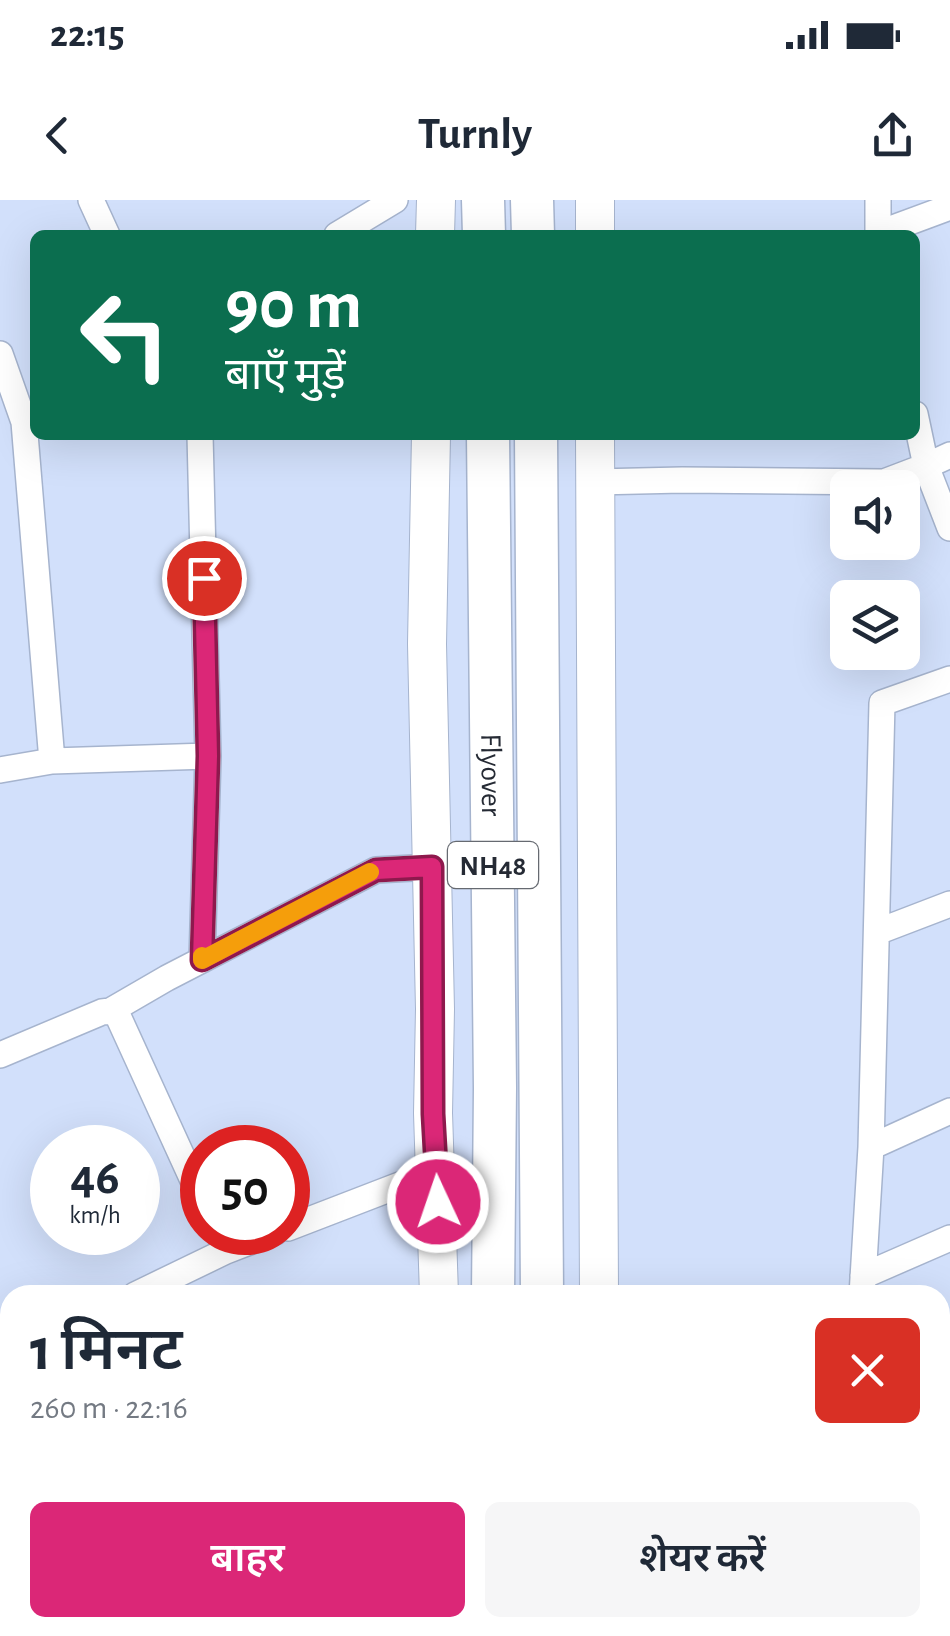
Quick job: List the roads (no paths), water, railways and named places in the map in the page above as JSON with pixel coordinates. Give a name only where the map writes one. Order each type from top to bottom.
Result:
[{"type":"highway","points":[[483,200],[484,230]]},
{"type":"highway","points":[[532,200],[533,230]]},
{"type":"highway","name":"Flyover","points":[[488,440],[494,1285]]},
{"type":"highway","name":"Flyover","points":[[536,440],[542,1285]]},
{"type":"main road","points":[[436,200],[436,230]]},
{"type":"main road","points":[[594,200],[594,230]]},
{"type":"main road","points":[[430,440],[427,644],[433,1114],[440,1285]]},
{"type":"main road","points":[[595,440],[598,1285]]},
{"type":"street","points":[[90,200],[105,230]]},
{"type":"street","points":[[345,230],[395,200]]},
{"type":"street","points":[[878,200],[878,230]]},
{"type":"street","points":[[889,230],[950,207]]},
{"type":"street","points":[[0,354],[30,419],[0,437]]},
{"type":"street","points":[[920,438],[926,466],[950,528]]},
{"type":"street","points":[[31,440],[52,761]]},
{"type":"street","points":[[200,440],[208,756],[202,960]]},
{"type":"street","points":[[595,482],[884,482],[950,455]]},
{"type":"street","points":[[862,1285],[871,1147],[882,703],[950,680]]},
{"type":"street","points":[[0,770],[52,761],[208,756]]},
{"type":"street","points":[[0,1056],[110,1011],[376,870],[432,867]]},
{"type":"street","points":[[877,932],[950,904]]},
{"type":"street","points":[[110,1011],[124,1024],[180,1150]]},
{"type":"street","points":[[871,1147],[950,1111]]},
{"type":"street","points":[[310,1219],[436,1170]]},
{"type":"street","points":[[864,1285],[950,1238]]},
{"type":"street","points":[[178,1285],[209,1255]]}]
